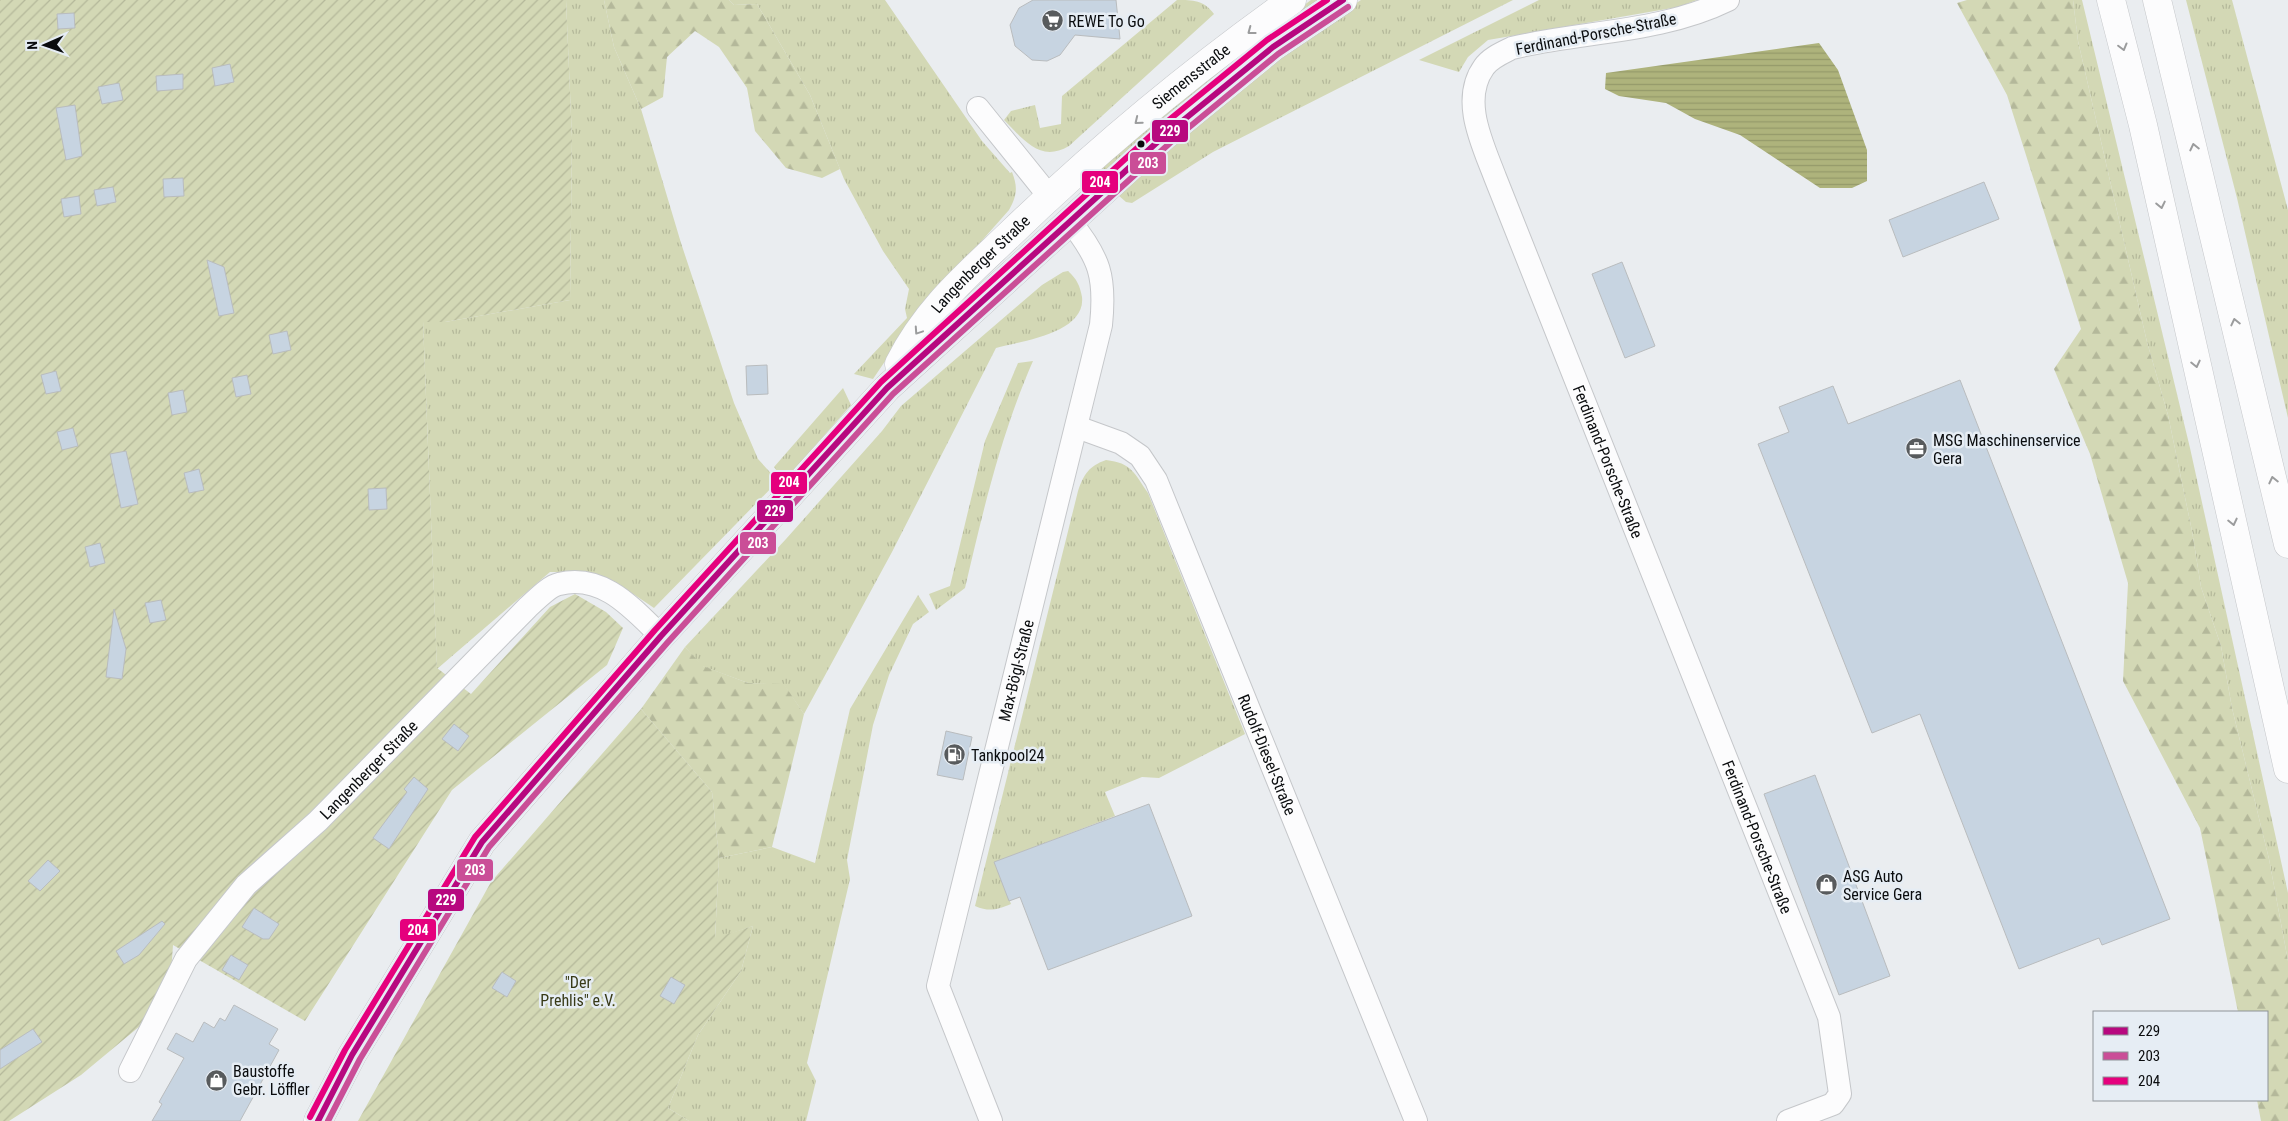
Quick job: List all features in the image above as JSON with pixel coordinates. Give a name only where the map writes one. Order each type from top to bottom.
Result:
[{"type":"main road","name":"Siemensstraße","points":[[1049,196],[1216,56],[1292,0]]},
{"type":"main road","name":"Siemensstraße","points":[[1069,220],[1164,136],[1259,59],[1342,0]]},
{"type":"main road","points":[[2111,0],[2143,124],[2288,770]]},
{"type":"main road","points":[[2157,0],[2288,544]]},
{"type":"main road","points":[[1049,196],[1069,220]]},
{"type":"main road","name":"Langenberger Straße","points":[[887,388],[907,348],[936,305],[1049,196]]},
{"type":"main road","name":"Langenberger Straße","points":[[318,1121],[352,1055],[482,842],[661,636],[887,388],[956,323],[1006,281],[1069,220]]},
{"type":"street","name":"Ferdinand-Porsche-Straße","points":[[1728,0],[1707,10],[1669,21],[1512,48],[1495,57],[1484,67],[1476,82],[1474,114],[1478,133],[1499,187],[1829,1017],[1840,1094],[1833,1104],[1788,1121]]},
{"type":"street","points":[[978,108],[1049,196]]},
{"type":"street","name":"Max-Bögl-Straße","points":[[991,1121],[938,986],[1101,325],[1104,296],[1102,279],[1092,249],[1069,220]]},
{"type":"street","name":"Rudolf-Diesel-Straße","points":[[1077,427],[1121,442],[1140,456],[1156,480],[1416,1121]]},
{"type":"street","name":"Langenberger Straße","points":[[130,1072],[186,959],[246,885],[318,820],[528,607],[558,584],[591,582],[621,598],[661,636]]},
{"type":"green space","points":[[0,0],[566,0],[572,138],[570,300],[445,322],[423,322],[437,668],[471,694],[550,607],[575,594],[606,612],[623,628],[607,665],[452,790],[305,1021],[173,945],[171,973],[140,1026],[81,1075],[9,1121],[0,1121]]},
{"type":"green space","points":[[566,0],[604,0],[614,47],[641,109],[681,243],[734,403],[758,459],[778,481],[654,608],[616,584],[594,576],[567,572],[550,572],[437,669],[423,321],[445,322],[570,300],[572,138]]},
{"type":"green space","points":[[604,0],[729,0],[734,5],[757,4],[810,95],[840,169],[822,178],[786,168],[755,131],[747,88],[719,47],[695,31],[667,57],[663,97],[641,109],[614,47]]},
{"type":"green space","points":[[729,0],[885,0],[982,141],[1010,173],[1012,172],[1016,191],[1009,210],[917,314],[873,379],[854,374],[907,318],[905,309],[909,289],[883,251],[844,179],[810,95],[757,4],[734,5]]},
{"type":"green space","points":[[1177,0],[1202,3],[1214,14],[1069,146],[1059,151],[1041,151],[1033,147],[1004,120],[1011,111],[1035,105],[1040,128],[1061,124],[1062,96]]},
{"type":"green space","points":[[1311,0],[1322,0],[1103,177],[1098,171],[1203,83]]},
{"type":"green space","points":[[1361,0],[1513,0],[1213,152],[1132,203],[1126,202],[1118,195],[1205,117],[1266,67]]},
{"type":"green space","points":[[1539,0],[1697,0],[1678,7],[1488,40],[1468,57],[1459,72],[1419,60]]},
{"type":"green space","points":[[1967,0],[2073,0],[2078,41],[2147,342],[2168,415],[2192,531],[2201,587],[2221,646],[2232,708],[2269,859],[2288,961],[2288,1121],[2261,1121],[2257,1101],[2268,1101],[2268,1011],[2238,1011],[2200,828],[2123,681],[2128,583],[2090,454],[2054,369],[2081,329],[2007,95],[1957,3]]},
{"type":"green space","points":[[2073,0],[2082,0],[2190,448],[2288,893],[2288,961],[2269,859],[2232,708],[2221,646],[2201,587],[2192,531],[2168,415],[2147,342],[2078,41]]},
{"type":"green space","points":[[2186,0],[2232,0],[2288,210],[2288,418],[2237,198]]},
{"type":"green space","points":[[1068,271],[1076,280],[1080,289],[1082,297],[1080,309],[1074,319],[1063,327],[1035,338],[996,348],[892,552],[804,714],[784,685],[748,683],[702,666],[685,647],[786,539],[882,431],[901,406],[1042,285]]},
{"type":"green space","points":[[1033,361],[1011,416],[1002,445],[965,588],[936,610],[929,594],[950,586],[985,441],[1018,363]]},
{"type":"green space","points":[[843,388],[851,405],[784,481],[774,467]]},
{"type":"green space","points":[[1106,460],[1115,461],[1127,466],[1148,493],[1245,734],[1159,778],[1142,777],[1105,792],[1115,816],[995,862],[1011,904],[993,910],[980,908],[975,906],[1078,491],[1088,471]]},
{"type":"green space","points":[[918,595],[929,612],[913,624],[889,675],[873,725],[847,860],[850,879],[807,1063],[816,1081],[806,1121],[689,1121],[668,1108],[698,1035],[741,971],[753,926],[715,939],[719,858],[772,847],[815,863],[850,709]]},
{"type":"green space","points":[[685,647],[703,666],[748,683],[784,684],[804,714],[772,847],[719,858],[712,792],[641,709]]},
{"type":"green space","name":"\"Der Prehlis\" e.V.","points":[[641,709],[712,792],[719,858],[715,938],[753,926],[741,971],[698,1035],[668,1108],[689,1121],[358,1121],[491,882]]},
{"type":"shaded area","points":[[1819,43],[1838,70],[1867,150],[1867,181],[1852,188],[1820,188],[1740,135],[1695,119],[1666,103],[1619,96],[1605,89],[1606,73]]},
{"type":"building","points":[[1033,0],[1116,0],[1120,39],[1075,35],[1060,55],[1047,61],[1032,60],[1015,46],[1010,25],[1019,8]]},
{"type":"building","points":[[74,13],[75,28],[58,29],[57,14]]},
{"type":"building","points":[[230,64],[234,82],[215,86],[212,68]]},
{"type":"building","points":[[183,74],[183,89],[157,91],[156,76]]},
{"type":"building","points":[[119,83],[123,100],[102,104],[98,87]]},
{"type":"building","points":[[75,105],[82,156],[66,160],[56,108]]},
{"type":"building","points":[[183,178],[184,196],[164,197],[163,179]]},
{"type":"building","points":[[1984,182],[1999,219],[1903,257],[1889,220]]},
{"type":"building","points":[[113,187],[116,202],[97,206],[94,190]]},
{"type":"building","points":[[79,196],[81,214],[64,217],[61,199]]},
{"type":"building","points":[[207,260],[224,267],[234,313],[219,316]]},
{"type":"building","points":[[1622,262],[1655,346],[1625,358],[1592,274]]},
{"type":"building","points":[[287,331],[291,350],[273,354],[269,335]]},
{"type":"building","points":[[767,365],[768,394],[747,395],[746,366]]},
{"type":"building","points":[[56,371],[61,391],[46,394],[41,375]]},
{"type":"building","points":[[247,375],[251,394],[236,397],[232,378]]},
{"type":"building","points":[[1960,380],[2170,919],[2102,945],[2099,938],[2019,969],[1920,714],[1872,733],[1758,444],[1789,432],[1779,407],[1833,386],[1848,424]]},
{"type":"building","points":[[183,390],[187,412],[172,415],[168,393]]},
{"type":"building","points":[[73,428],[78,446],[62,450],[57,432]]},
{"type":"building","points":[[126,451],[138,504],[121,508],[110,454]]},
{"type":"building","points":[[199,469],[204,490],[189,493],[184,473]]},
{"type":"building","points":[[386,488],[387,509],[369,510],[368,489]]},
{"type":"building","points":[[100,543],[105,563],[90,567],[85,547]]},
{"type":"building","points":[[161,600],[166,620],[150,623],[145,603]]},
{"type":"building","points":[[114,609],[126,649],[122,679],[106,677]]},
{"type":"building","points":[[454,724],[469,736],[458,751],[442,739]]},
{"type":"building","points":[[946,731],[972,737],[963,780],[937,775]]},
{"type":"building","name":"ASG Auto Service Gera","points":[[1815,775],[1890,976],[1839,995],[1764,794]]},
{"type":"building","points":[[414,777],[428,789],[389,849],[373,838],[407,792],[404,789]]},
{"type":"building","points":[[1149,804],[1192,916],[1048,970],[1020,897],[1009,901],[994,862]]},
{"type":"building","points":[[48,860],[60,871],[40,891],[28,881]]},
{"type":"building","points":[[254,908],[279,924],[269,939],[263,939],[242,927]]},
{"type":"building","points":[[162,921],[165,924],[139,955],[124,964],[116,951]]},
{"type":"building","points":[[231,955],[248,965],[239,980],[222,970]]},
{"type":"building","points":[[502,972],[516,981],[507,997],[492,988]]},
{"type":"building","points":[[671,977],[685,985],[674,1004],[660,996]]},
{"type":"building","name":"Baustoffe Gebr. Löffler","points":[[234,1005],[278,1029],[269,1044],[279,1050],[240,1121],[152,1121],[162,1104],[159,1102],[184,1058],[167,1049],[176,1033],[193,1042],[204,1022],[214,1028],[220,1018],[225,1021]]},
{"type":"building","points":[[33,1029],[42,1042],[0,1069],[0,1050]]},
{"type":"transit line","name":"204","points":[[310,1117],[345,1050],[475,837],[655,630],[881,382],[1158,129],[1267,40],[1327,0]]},
{"type":"transit line","name":"229","points":[[318,1121],[352,1055],[482,842],[661,636],[887,388],[1164,136],[1273,47],[1343,0]]},
{"type":"transit line","name":"203","points":[[328,1121],[360,1059],[489,847],[668,642],[893,394],[1170,143],[1278,54],[1348,7]]},
{"type":"place","name":"REWE To Go","points":[[1052,21]]},
{"type":"place","name":"MSG Maschinenservice Gera","points":[[1917,449]]},
{"type":"place","name":"Tankpool24","points":[[955,755]]},
{"type":"place","name":"ASG Auto Service Gera","points":[[1827,885]]},
{"type":"place","name":"Baustoffe Gebr. Löffler","points":[[217,1080]]}]
